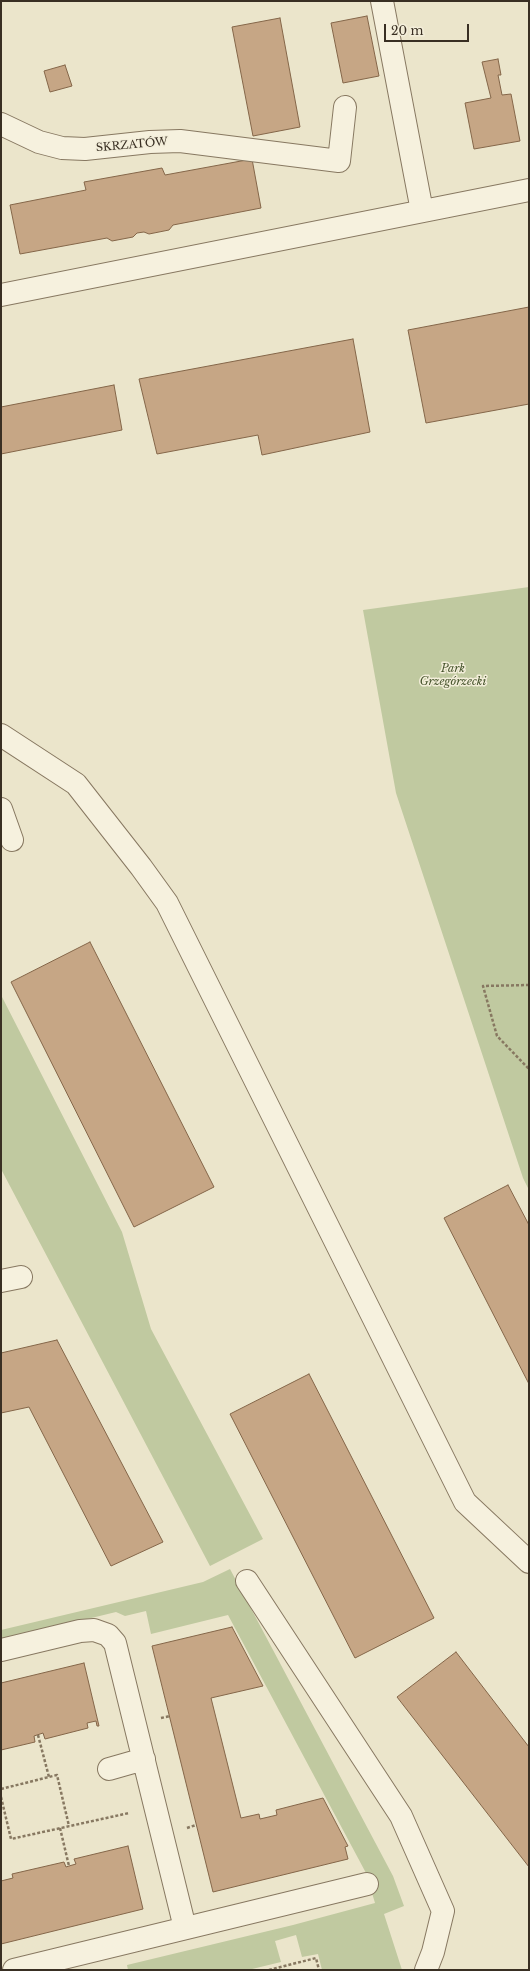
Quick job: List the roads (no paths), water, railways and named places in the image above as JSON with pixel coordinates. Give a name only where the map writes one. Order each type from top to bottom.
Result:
[{"type":"street","points":[[382,1],[422,211]]},
{"type":"street","name":"SKRZATÓW","points":[[1,124],[39,142],[62,148],[85,150],[150,142],[180,141],[340,161],[345,107]]},
{"type":"street","points":[[1,295],[529,190]]},
{"type":"street","points":[[1,736],[76,784],[141,867],[167,903],[465,1502],[529,1562]]},
{"type":"street","points":[[1,809],[12,840]]},
{"type":"street","points":[[247,1581],[401,1816],[443,1911],[433,1952],[426,1970]]},
{"type":"street","points":[[1,1650],[80,1630],[94,1630],[108,1635],[115,1643],[185,1928]]},
{"type":"street","points":[[109,1769],[144,1759]]},
{"type":"street","points":[[14,1970],[367,1884]]},
{"type":"park label","name":"Park Grzegórzecki","points":[[453,675]]}]
